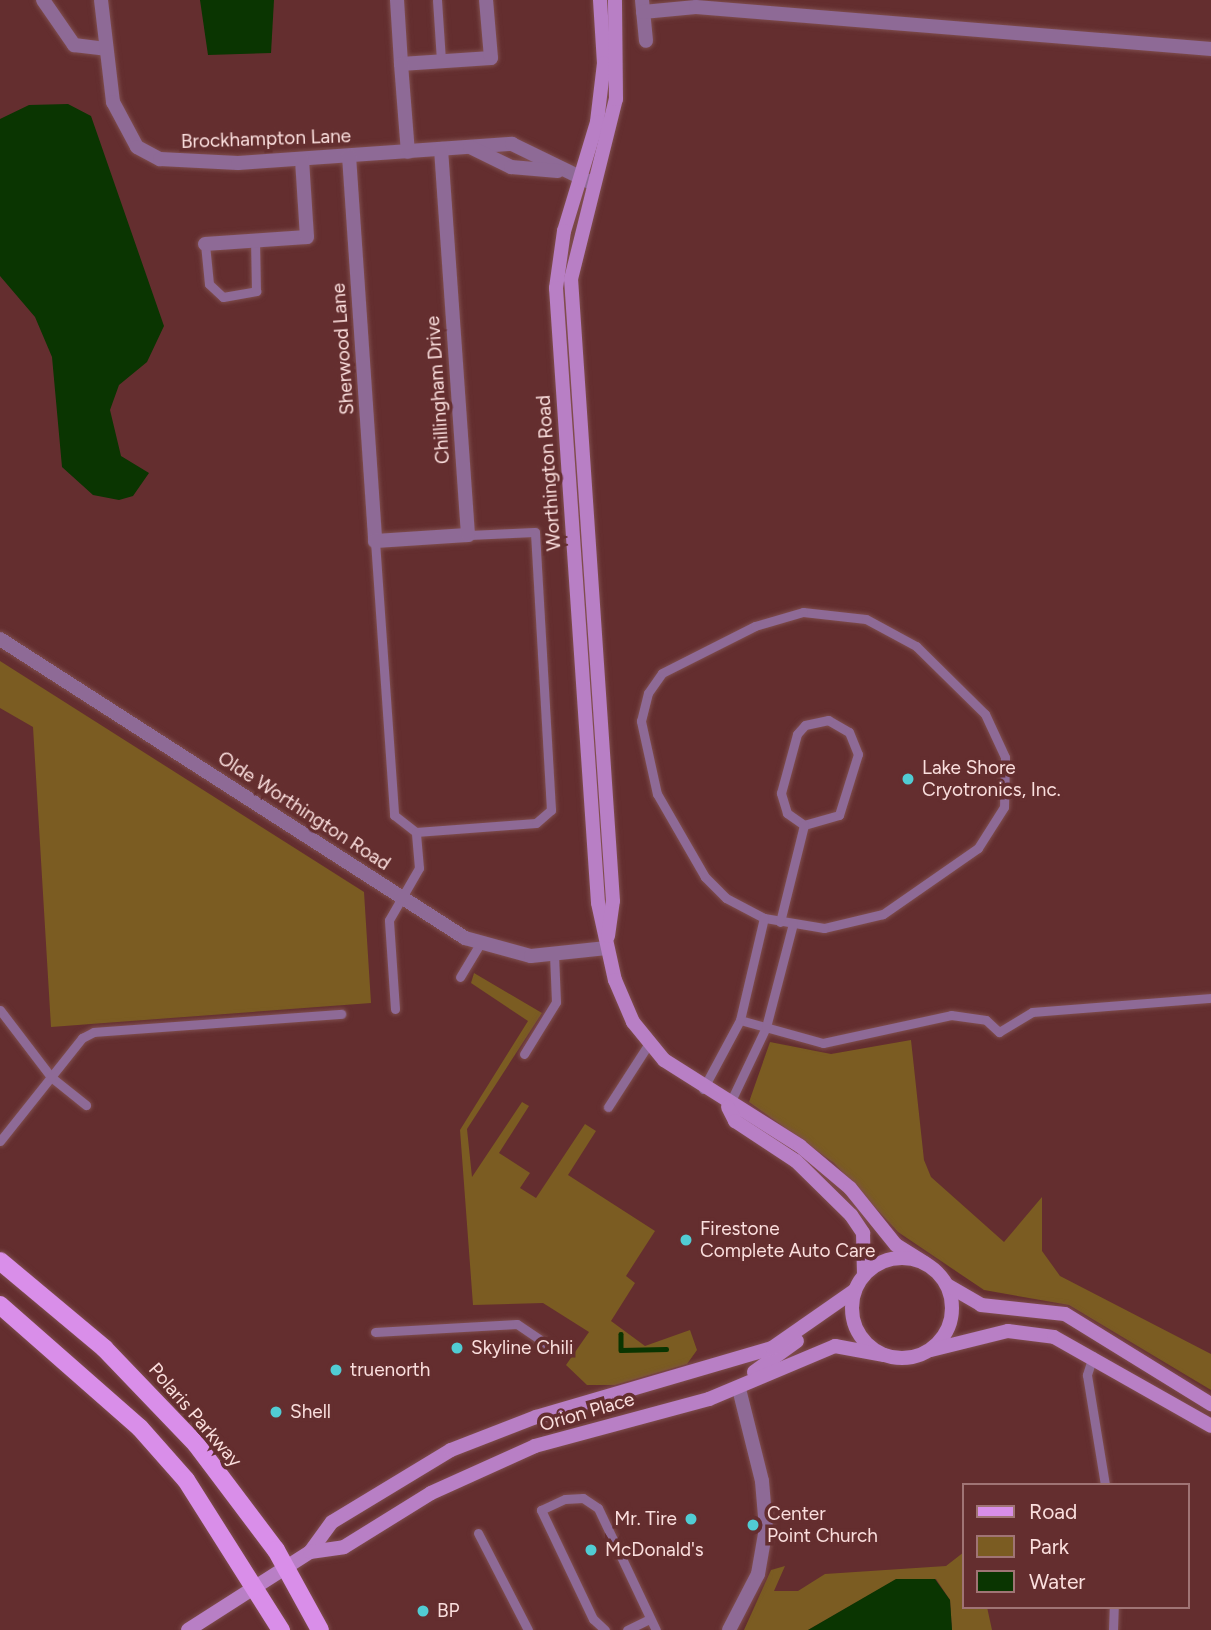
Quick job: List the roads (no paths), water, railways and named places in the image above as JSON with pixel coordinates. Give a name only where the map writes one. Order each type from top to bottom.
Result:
[{"type":"main road","name":"Worthington Road","points":[[600,0],[604,63],[574,252],[571,305],[613,901],[607,947],[623,1004],[648,1045],[728,1107],[800,1146],[850,1188],[896,1245],[925,1263]]},
{"type":"main road","name":"Worthington Road","points":[[587,182],[617,99],[615,0]]},
{"type":"main road","name":"Worthington Road","points":[[728,1107],[735,1121],[796,1161],[843,1205],[863,1233],[864,1275]]},
{"type":"main road","points":[[1211,1404],[1065,1314],[981,1305],[947,1286],[925,1263],[893,1259],[864,1275],[855,1290],[855,1324],[884,1355],[928,1351],[1021,1331],[1094,1354],[1211,1426]]},
{"type":"main road","name":"Polaris Parkway","points":[[0,1261],[148,1390],[240,1500],[284,1567],[320,1630]]},
{"type":"main road","points":[[928,1351],[952,1315],[947,1286]]},
{"type":"main road","name":"Orion Place","points":[[310,1552],[332,1522],[452,1450],[536,1417],[731,1365],[811,1324],[855,1290]]},
{"type":"main road","points":[[0,1305],[140,1428],[186,1480],[257,1584],[281,1630]]},
{"type":"main road","points":[[739,1389],[811,1324]]},
{"type":"main road","name":"Orion Place","points":[[188,1630],[310,1552],[344,1547],[431,1493],[535,1446],[739,1389],[835,1346],[884,1355]]},
{"type":"street","points":[[43,0],[74,45],[106,49]]},
{"type":"street","name":"Brockhampton Lane","points":[[102,0],[113,102],[137,147],[188,165],[512,144],[558,171],[587,182]]},
{"type":"street","points":[[397,0],[408,152]]},
{"type":"street","points":[[401,64],[491,58],[486,0]]},
{"type":"street","points":[[646,41],[642,6],[696,6],[1211,49]]},
{"type":"street","name":"Brockhampton Lane","points":[[469,147],[511,167],[558,171]]},
{"type":"street","name":"Chillingham Drive","points":[[441,149],[468,535]]},
{"type":"street","name":"Sherwood Lane","points":[[349,156],[375,541]]},
{"type":"street","points":[[205,244],[307,237],[302,159]]},
{"type":"street","points":[[375,541],[468,535]]},
{"type":"street","name":"Olde Worthington Road","points":[[0,639],[398,895],[480,944],[554,955],[607,947]]},
{"type":"street","points":[[729,1630],[758,1574],[766,1528],[762,1481],[739,1389]]},
{"type":"lane","points":[[436,0],[441,61]]},
{"type":"lane","points":[[205,244],[209,284],[223,297],[256,291],[255,240]]},
{"type":"lane","points":[[375,541],[394,815],[416,832],[536,824],[551,810],[535,532],[468,535]]},
{"type":"lane","points":[[803,612],[842,613],[891,630],[960,684],[998,734],[1005,757],[1004,807],[969,856],[883,914],[824,928],[780,922],[764,918],[726,898],[689,858],[657,794],[643,749],[643,706],[662,673],[755,626],[803,612]]},
{"type":"lane","points":[[828,720],[849,732],[858,754],[839,815],[804,825],[787,813],[781,793],[797,734],[828,720]]},
{"type":"lane","points":[[780,922],[804,825]]},
{"type":"lane","points":[[395,1009],[389,920],[398,895],[419,868],[416,832]]},
{"type":"lane","points":[[703,1090],[740,1020],[764,918]]},
{"type":"lane","points":[[728,1107],[766,1027],[793,923]]},
{"type":"lane","points":[[460,977],[480,944]]},
{"type":"lane","points":[[524,1054],[556,1002],[554,955]]},
{"type":"lane","points":[[740,1020],[823,1043],[951,1015],[986,1020],[999,1032],[1032,1012],[1211,999]]},
{"type":"lane","points":[[0,1010],[51,1077],[86,1105]]},
{"type":"lane","points":[[0,1141],[51,1077],[94,1032],[341,1014]]},
{"type":"lane","points":[[608,1107],[648,1045]]},
{"type":"lane","points":[[375,1332],[517,1324],[548,1345]]},
{"type":"lane","points":[[1094,1354],[1087,1375],[1105,1483]]},
{"type":"lane","points":[[605,1630],[593,1619],[541,1510],[565,1499],[583,1498],[598,1508],[656,1630]]},
{"type":"lane","points":[[478,1533],[528,1630]]},
{"type":"lane","points":[[1113,1630],[1114,1609]]},
{"type":"lane","points":[[627,1630],[650,1619]]},
{"type":"water","points":[[200,0],[274,0],[271,53],[208,55]]},
{"type":"water","points":[[68,104],[91,116],[164,326],[147,362],[119,385],[110,410],[121,456],[149,473],[133,496],[119,500],[93,495],[62,467],[52,357],[35,317],[0,276],[0,119],[29,105]]},
{"type":"water","points":[[896,1579],[935,1579],[950,1600],[952,1630],[808,1630]]},
{"type":"waterway","points":[[621,1334],[621,1350],[666,1349]]},
{"type":"place","name":"Lake Shore Cryotronics, Inc.","points":[[908,779]]},
{"type":"place","name":"Firestone Complete Auto Care","points":[[686,1240]]},
{"type":"place","name":"Skyline Chili","points":[[457,1348]]},
{"type":"place","name":"truenorth","points":[[336,1370]]},
{"type":"place","name":"Shell","points":[[276,1412]]},
{"type":"place","name":"Mr. Tire","points":[[691,1519]]},
{"type":"place","name":"Center Point Church","points":[[753,1525]]},
{"type":"place","name":"McDonald's","points":[[591,1550]]},
{"type":"place","name":"BP","points":[[423,1611]]}]
